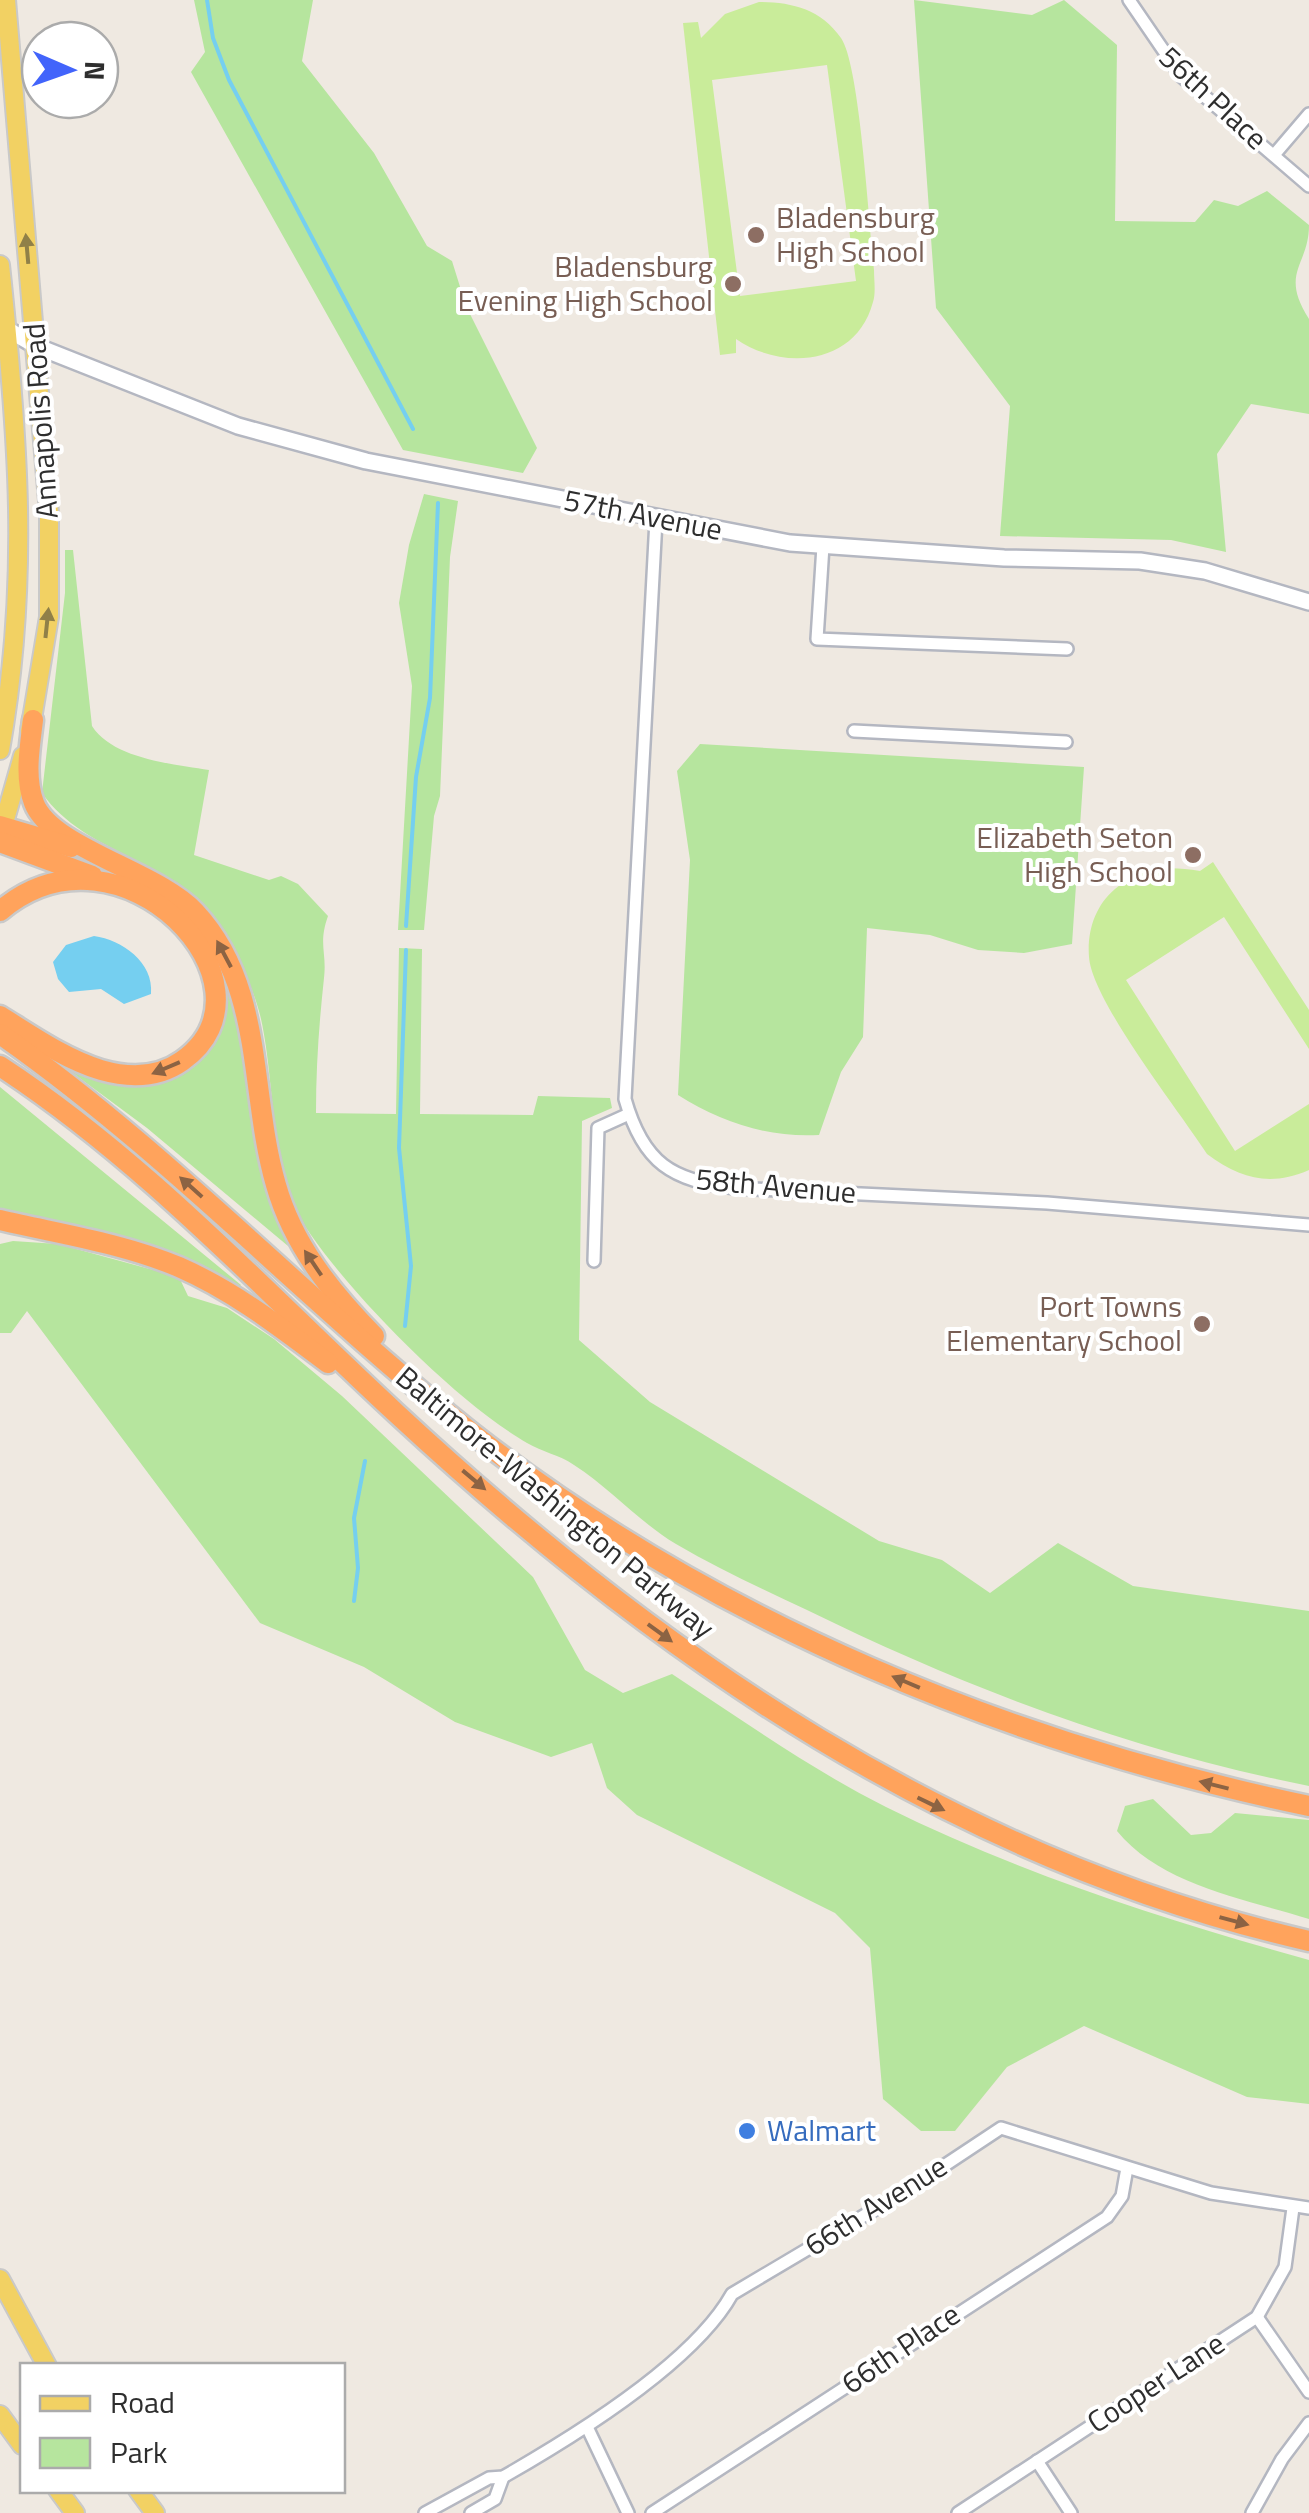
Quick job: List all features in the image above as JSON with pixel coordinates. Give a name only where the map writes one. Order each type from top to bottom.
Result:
[{"type":"highway","points":[[0,1016],[80,1062],[119,1074],[164,1071],[196,1050],[216,1007],[212,976],[205,960],[164,908],[107,870],[50,824],[35,806],[29,768],[33,720]]},
{"type":"highway","points":[[1,833],[107,870],[150,877],[182,900],[223,950],[250,1027],[276,1183],[300,1244],[360,1322],[448,1414]]},
{"type":"highway","points":[[0,911],[48,884],[107,870]]},
{"type":"highway","name":"Baltimore-Washington Parkway","points":[[0,1034],[156,1155],[448,1414],[607,1529],[726,1595],[885,1673],[1099,1754],[1309,1806]]},
{"type":"highway","name":"Baltimore-Washington Parkway","points":[[0,1066],[138,1174],[400,1417],[636,1615],[842,1757],[920,1799],[1068,1865],[1162,1899],[1309,1941]]},
{"type":"highway","points":[[0,1220],[147,1255],[218,1286],[251,1305],[400,1417]]},
{"type":"highway","points":[[0,1234],[58,1234]]},
{"type":"main road","name":"Annapolis Road","points":[[1,833],[33,720],[50,586],[36,346],[6,0]]},
{"type":"main road","name":"Annapolis Road","points":[[0,265],[22,552],[18,632],[0,750]]},
{"type":"main road","points":[[0,2279],[46,2363]]},
{"type":"main road","points":[[0,2415],[20,2442]]},
{"type":"main road","points":[[60,2493],[76,2513]]},
{"type":"street","name":"56th Place","points":[[1130,0],[1181,76],[1309,186]]},
{"type":"street","points":[[1274,155],[1309,114]]},
{"type":"street","name":"57th Avenue","points":[[3,326],[36,346],[238,426],[310,449],[656,520],[823,546],[1140,561],[1205,571],[1309,602]]},
{"type":"street","name":"58th Avenue","points":[[656,520],[636,953],[626,1069],[630,1114],[642,1142],[664,1168],[698,1183],[790,1192],[1047,1203],[1309,1225]]},
{"type":"street","points":[[823,546],[818,639],[1066,649]]},
{"type":"street","points":[[854,731],[1066,742]]},
{"type":"street","points":[[594,1261],[598,1128],[630,1114]]},
{"type":"street","name":"66th Avenue","points":[[425,2513],[489,2478],[502,2477],[588,2429],[716,2322],[732,2294],[909,2190],[1001,2128],[1210,2193],[1309,2208]]},
{"type":"street","name":"66th Place","points":[[652,2513],[1107,2217],[1122,2196],[1127,2168]]},
{"type":"street","name":"Cooper Lane","points":[[958,2513],[1258,2317],[1285,2267],[1292,2208]]},
{"type":"street","points":[[1258,2317],[1309,2392]]},
{"type":"street","points":[[1252,2513],[1282,2459],[1309,2422]]},
{"type":"street","points":[[588,2429],[628,2513]]},
{"type":"street","points":[[1036,2461],[1071,2513]]},
{"type":"street","name":"66th Avenue","points":[[471,2513],[495,2498],[502,2477]]},
{"type":"green space","points":[[194,0],[313,0],[302,61],[374,153],[427,246],[452,261],[466,306],[537,448],[523,473],[403,450],[191,72],[205,52]]},
{"type":"green space","points":[[914,0],[1032,15],[1064,0],[1117,45],[1115,221],[1195,222],[1214,200],[1238,206],[1267,191],[1309,225],[1296,290],[1309,319],[1309,414],[1251,404],[1217,454],[1226,552],[1171,540],[1000,536],[1010,406],[936,308]]},
{"type":"green space","points":[[759,2],[804,9],[833,28],[848,54],[863,148],[874,295],[864,323],[851,339],[815,356],[774,356],[736,339],[736,353],[720,355],[683,23],[698,22],[701,38],[725,14]],"holes":[[[827,65],[856,281],[740,296],[712,80]]]},
{"type":"green space","points":[[424,494],[458,501],[450,557],[440,796],[434,816],[424,930],[398,930],[412,686],[399,603],[409,545]]},
{"type":"green space","points":[[65,550],[73,550],[92,726],[114,746],[129,753],[209,770],[194,855],[269,880],[281,876],[298,884],[328,916],[323,941],[325,969],[316,1113],[396,1114],[399,948],[422,949],[420,1114],[533,1115],[538,1096],[610,1098],[612,1108],[582,1121],[579,1340],[650,1402],[879,1541],[942,1560],[990,1593],[1058,1543],[1133,1586],[1309,1611],[1309,1786],[1179,1755],[1052,1714],[929,1666],[741,1579],[662,1535],[574,1465],[500,1425],[410,1349],[354,1290],[311,1235],[297,1210],[280,1157],[258,1007],[244,970],[219,925],[179,885],[82,831],[42,793],[65,593]]},
{"type":"green space","points":[[700,744],[1084,767],[1072,944],[1024,953],[978,950],[930,935],[867,928],[863,1037],[841,1072],[819,1135],[763,1131],[694,1105],[678,1095],[690,860],[677,771]]},
{"type":"green space","points":[[20,837],[127,873],[197,922],[239,1003],[263,1158],[288,1246],[147,1128],[62,1065],[66,1062],[180,1073],[209,1040],[223,999],[148,888],[18,843]]},
{"type":"green space","points":[[1213,862],[1309,1010],[1309,1049],[1224,917],[1126,980],[1235,1151],[1309,1104],[1309,1170],[1295,1175],[1256,1178],[1207,1154],[1121,1028],[1094,976],[1089,957],[1089,938],[1097,911],[1125,881],[1166,868],[1200,871]]},
{"type":"green space","points":[[0,1087],[241,1285],[238,1289],[150,1247],[94,1230],[0,1210]]},
{"type":"green space","points":[[0,1244],[58,1244],[179,1277],[188,1296],[227,1308],[274,1339],[342,1396],[533,1577],[585,1670],[623,1693],[672,1674],[831,1777],[937,1831],[1094,1894],[1309,1960],[1309,2104],[1247,2097],[1084,2026],[1007,2067],[955,2131],[921,2131],[883,2099],[870,1948],[835,1913],[637,1815],[607,1788],[592,1743],[551,1757],[455,1722],[364,1667],[260,1623],[27,1311],[11,1333],[0,1333]]},
{"type":"green space","points":[[1153,1799],[1191,1835],[1211,1833],[1235,1813],[1309,1820],[1309,1919],[1206,1888],[1157,1865],[1135,1849],[1117,1831],[1125,1806]]},
{"type":"water","points":[[94,936],[115,942],[134,954],[147,972],[151,994],[124,1004],[101,989],[69,992],[58,979],[53,962],[66,945]]},
{"type":"waterway","points":[[207,0],[213,38],[229,80],[413,429]]},
{"type":"waterway","points":[[406,926],[416,777],[430,698],[438,503]]},
{"type":"waterway","points":[[405,1326],[411,1266],[399,1148],[406,950]]},
{"type":"waterway","points":[[354,1601],[358,1568],[354,1518],[365,1461]]},
{"type":"place","name":"Bladensburg High School","points":[[756,235]]},
{"type":"place","name":"Bladensburg Evening High School","points":[[733,284]]},
{"type":"place","name":"Elizabeth Seton High School","points":[[1193,855]]},
{"type":"place","name":"Port Towns Elementary School","points":[[1202,1324]]},
{"type":"place","name":"Walmart","points":[[747,2131]]}]
